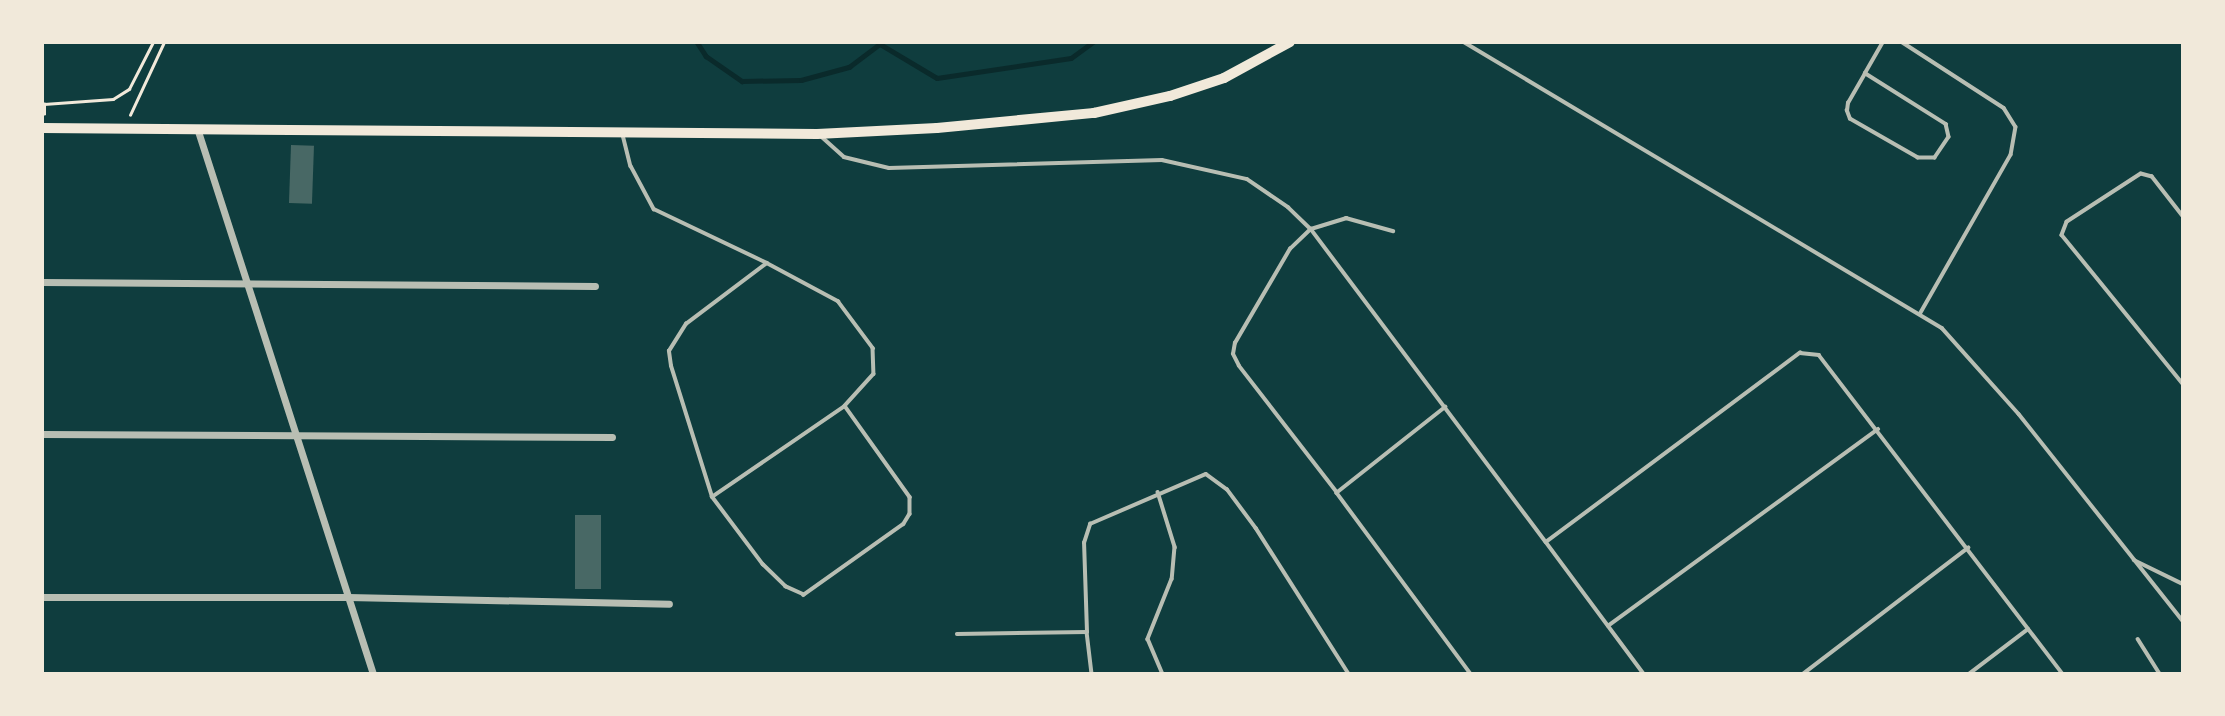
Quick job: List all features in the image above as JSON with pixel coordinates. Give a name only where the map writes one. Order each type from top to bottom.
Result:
[{"type":"main road","points":[[43,128],[817,134],[1094,113],[1170,96],[1224,78],[1290,42]]},
{"type":"street","points":[[197,128],[373,674]]},
{"type":"street","points":[[42,282],[595,286]]},
{"type":"street","points":[[42,434],[612,437]]},
{"type":"street","points":[[42,597],[348,597],[669,604]]},
{"type":"lane","points":[[1464,42],[1921,313],[1970,354],[2183,621]]},
{"type":"lane","points":[[1865,73],[1946,124],[1949,136],[1935,158],[1918,158],[1850,119],[1848,103],[1865,73],[1883,42]]},
{"type":"lane","points":[[1902,42],[2004,108],[2016,127],[2011,155],[1921,313]]},
{"type":"lane","points":[[622,133],[631,166],[654,209],[838,300],[873,348],[874,374],[845,406],[712,497]]},
{"type":"lane","points":[[817,134],[844,157],[888,168],[1162,160],[1247,179],[1288,207],[1311,229],[1644,674]]},
{"type":"lane","points":[[2183,217],[2152,177],[2141,174],[2067,222],[2062,235],[2183,384]]},
{"type":"lane","points":[[1393,231],[1346,218],[1311,229],[1290,249],[1242,326],[1233,354],[1276,417],[1337,493],[1471,674]]},
{"type":"lane","points":[[767,263],[686,324],[669,351],[712,497],[786,587],[796,594],[811,593],[904,524],[912,506],[845,406]]},
{"type":"lane","points":[[1546,542],[1800,353],[1814,352],[1825,359],[2063,674]]},
{"type":"lane","points":[[1337,493],[1446,407]]},
{"type":"lane","points":[[1608,626],[1879,429]]},
{"type":"lane","points":[[1092,674],[1087,632],[1087,529],[1097,519],[1202,474],[1227,489],[1290,578],[1349,674]]},
{"type":"lane","points":[[1158,492],[1175,547],[1172,579],[1148,639],[1163,674]]},
{"type":"lane","points":[[1802,674],[1968,548]]},
{"type":"lane","points":[[2132,559],[2183,584]]},
{"type":"lane","points":[[1969,674],[2029,628]]},
{"type":"lane","points":[[957,634],[1087,632]]},
{"type":"lane","points":[[2138,639],[2160,674]]},
{"type":"path","points":[[43,128],[44,104],[113,99],[129,89],[153,42]]},
{"type":"path","points":[[127,128],[131,107],[164,42]]},
{"type":"building","points":[[291,145],[314,146],[312,204],[289,203]]},
{"type":"building","points":[[575,515],[601,515],[601,589],[575,589]]},
{"type":"waterway","points":[[697,42],[706,56],[742,81],[801,80],[849,67],[880,44],[937,78],[1071,58],[1093,42]]}]
